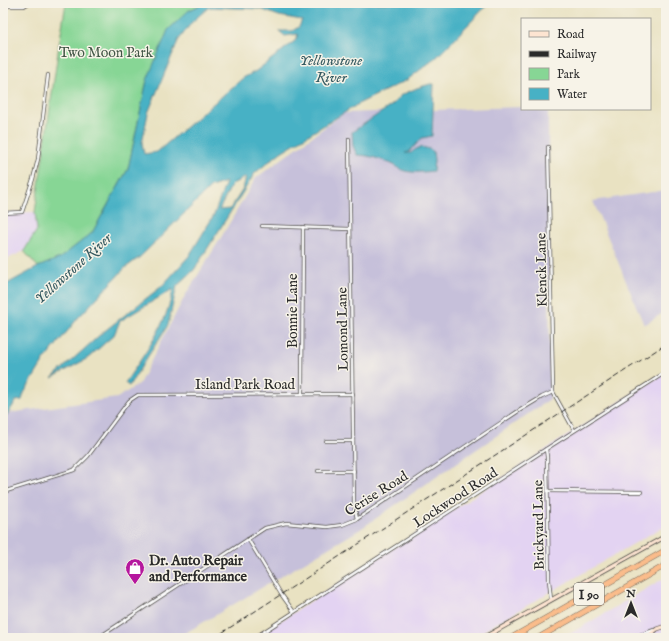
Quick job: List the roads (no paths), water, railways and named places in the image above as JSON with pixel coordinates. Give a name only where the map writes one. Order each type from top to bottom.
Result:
[{"type":"highway","name":"I 90","points":[[511,638],[666,550]]},
{"type":"highway","name":"I 90","points":[[538,638],[666,565]]},
{"type":"street","points":[[3,6],[24,6],[29,3]]},
{"type":"street","points":[[3,212],[22,212],[33,179],[38,159],[48,75]]},
{"type":"street","name":"Lomond Lane","points":[[349,138],[354,504],[357,519]]},
{"type":"street","name":"Klenck Lane","points":[[548,147],[553,392]]},
{"type":"street","points":[[262,226],[350,229]]},
{"type":"street","name":"Bonnie Lane","points":[[302,394],[303,228]]},
{"type":"street","name":"Lockwood Road","points":[[254,638],[546,448],[666,372]]},
{"type":"street","points":[[553,392],[574,430]]},
{"type":"street","name":"Cerise Road","points":[[98,638],[265,528],[286,523],[327,527],[342,525],[357,519],[517,412],[553,392]]},
{"type":"street","name":"Island Park Road","points":[[3,492],[74,470],[88,456],[129,401],[138,395],[352,394]]},
{"type":"street","points":[[326,441],[353,441]]},
{"type":"street","name":"Brickyard Lane","points":[[546,448],[548,457],[549,580],[551,601]]},
{"type":"street","points":[[318,471],[354,471]]},
{"type":"street","points":[[548,491],[641,492]]},
{"type":"street","points":[[483,638],[666,536]]},
{"type":"street","points":[[248,539],[281,594],[294,612]]},
{"type":"street","points":[[632,638],[666,626]]},
{"type":"street","points":[[646,638],[657,629]]},
{"type":"water","name":"Yellowstone River","points":[[204,3],[281,3],[289,5],[311,3],[489,3],[437,57],[407,80],[360,103],[281,152],[255,173],[194,270],[177,286],[168,325],[129,386],[125,383],[160,327],[166,315],[173,289],[120,321],[114,335],[88,358],[52,378],[102,333],[162,286],[189,256],[214,215],[226,182],[211,187],[140,257],[125,268],[78,318],[45,359],[24,393],[22,400],[16,401],[3,421],[3,286],[38,267],[60,258],[92,233],[128,169],[147,80],[168,30],[188,11]],"holes":[[[209,7],[260,9],[279,16],[302,20],[299,27],[292,31],[279,31],[285,36],[298,34],[296,40],[256,71],[243,78],[157,152],[144,154],[142,143],[148,113],[178,41],[192,22]],[[246,177],[243,189],[230,209],[219,210],[232,184]]]},
{"type":"water","points":[[430,84],[434,84],[432,136],[422,138],[409,152],[405,153],[411,153],[416,149],[421,148],[427,148],[433,151],[433,171],[405,171],[381,160],[357,155],[353,146],[352,132],[392,105],[401,95]]},
{"type":"railway","points":[[214,638],[666,344]]},
{"type":"place","name":"Dr. Auto Repair and Performance","points":[[135,585]]},
{"type":"park label","name":"Two Moon Park","points":[[106,52]]}]
